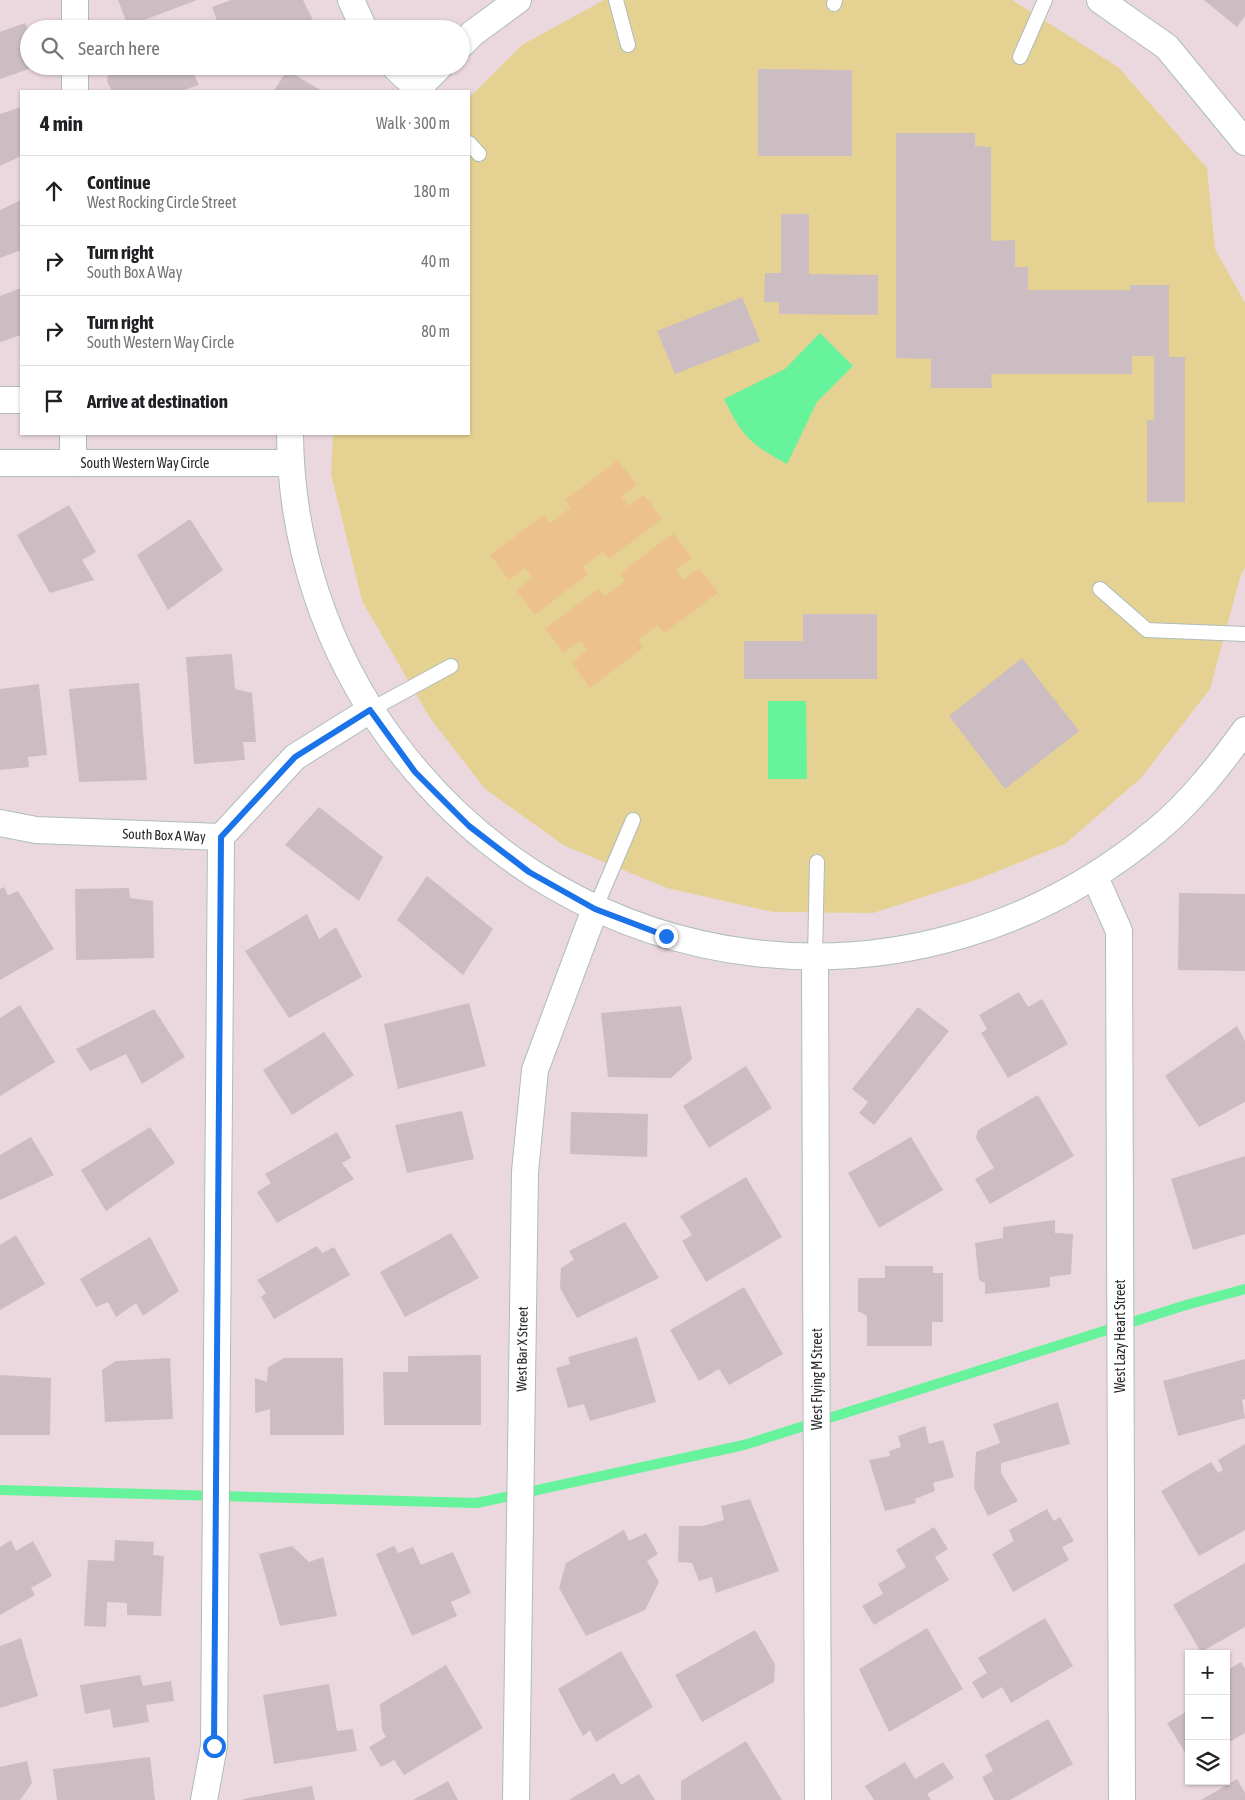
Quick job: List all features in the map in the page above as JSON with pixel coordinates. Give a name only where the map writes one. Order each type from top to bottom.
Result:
[{"type":"street","points":[[75,0],[75,20]]},
{"type":"street","points":[[351,0],[360,20]]},
{"type":"street","points":[[470,37],[518,0]]},
{"type":"street","points":[[1100,0],[1167,47],[1245,142]]},
{"type":"street","points":[[75,75],[75,90]]},
{"type":"street","points":[[403,75],[418,90],[432,75]]},
{"type":"street","points":[[0,400],[20,400]]},
{"type":"street","points":[[73,435],[73,463]]},
{"type":"street","points":[[290,435],[290,464],[296,514],[315,592],[339,653],[370,710],[415,772],[469,826],[529,872],[595,909],[666,936],[740,952],[815,958],[913,949],[1007,921],[1094,877],[1159,829],[1215,772],[1245,730]]},
{"type":"street","name":"South Western Way Circle","points":[[0,463],[290,464]]},
{"type":"street","name":"South Box A Way","points":[[0,823],[36,830],[221,837],[295,757],[370,710]]},
{"type":"street","points":[[204,1800],[214,1746],[221,837]]},
{"type":"street","name":"West Lazy Heart Street","points":[[1094,877],[1119,932],[1122,1800]]},
{"type":"street","name":"West Bar X Street","points":[[516,1800],[525,1172],[536,1070],[595,909]]},
{"type":"street","name":"West Flying M Street","points":[[815,958],[818,1800]]},
{"type":"lane","points":[[616,0],[628,45]]},
{"type":"lane","points":[[1020,57],[1045,0]]},
{"type":"lane","points":[[470,144],[479,154]]},
{"type":"lane","points":[[1100,589],[1147,630],[1245,634]]},
{"type":"lane","points":[[370,710],[451,666]]},
{"type":"lane","points":[[595,909],[633,820]]},
{"type":"lane","points":[[815,958],[817,862]]},
{"type":"shaded area","points":[[604,0],[1012,0],[1118,67],[1207,168],[1215,249],[1245,303],[1245,568],[1241,574],[1210,689],[1141,778],[1065,844],[976,880],[873,913],[773,912],[667,888],[565,846],[485,789],[430,718],[362,601],[331,474],[333,435],[470,435],[470,97],[522,45]]},
{"type":"shaded area","points":[[820,333],[853,366],[817,402],[787,464],[764,451],[742,431],[724,399],[785,369]]},
{"type":"shaded area","points":[[618,460],[637,485],[621,496],[628,506],[644,495],[662,519],[609,559],[603,552],[583,567],[588,574],[535,615],[516,590],[532,577],[525,568],[509,580],[490,555],[544,515],[550,523],[570,508],[565,500]]},
{"type":"shaded area","points":[[673,533],[692,558],[676,570],[683,580],[699,568],[718,593],[664,633],[658,625],[638,640],[643,648],[590,688],[572,663],[587,650],[580,641],[564,653],[545,629],[599,588],[605,596],[625,581],[620,574]]},
{"type":"shaded area","points":[[768,701],[806,701],[807,779],[768,779]]},
{"type":"building","points":[[118,0],[197,0],[144,20],[126,20]]},
{"type":"building","points":[[231,0],[303,0],[313,20],[217,20],[212,7]]},
{"type":"building","points":[[1204,0],[1245,0],[1245,16],[1237,27]]},
{"type":"building","points":[[20,25],[20,72],[0,79],[0,32]]},
{"type":"building","points":[[758,69],[852,70],[852,156],[758,156]]},
{"type":"building","points":[[108,75],[194,75],[199,85],[183,90],[112,90],[107,81]]},
{"type":"building","points":[[284,75],[295,75],[320,90],[275,90]]},
{"type":"building","points":[[20,107],[20,156],[0,166],[0,114]]},
{"type":"building","points":[[896,133],[975,133],[975,146],[991,147],[991,241],[1015,240],[1015,267],[1028,267],[1028,290],[1130,290],[1130,285],[1169,285],[1169,357],[1185,357],[1185,502],[1147,502],[1147,420],[1154,420],[1154,356],[1132,356],[1132,374],[991,374],[992,388],[931,388],[931,359],[896,358]]},
{"type":"building","points":[[20,200],[20,250],[0,258],[0,210]]},
{"type":"building","points":[[781,214],[809,214],[809,274],[878,275],[878,315],[779,314],[779,302],[764,302],[765,273],[781,273]]},
{"type":"building","points":[[20,288],[20,335],[0,342],[0,296]]},
{"type":"building","points":[[742,297],[760,341],[675,374],[657,331]]},
{"type":"building","points":[[69,505],[96,552],[82,560],[94,580],[50,593],[17,535]]},
{"type":"building","points":[[190,519],[223,570],[168,610],[137,555]]},
{"type":"building","points":[[803,614],[877,614],[877,679],[744,679],[744,641],[803,641]]},
{"type":"building","points":[[232,654],[235,689],[252,693],[256,742],[243,742],[245,760],[194,764],[186,657]]},
{"type":"building","points":[[1022,658],[1079,731],[1005,789],[949,716]]},
{"type":"building","points":[[139,683],[147,780],[79,782],[69,689]]},
{"type":"building","points":[[39,684],[47,755],[28,757],[29,767],[0,770],[0,689]]},
{"type":"building","points":[[319,807],[383,857],[359,901],[285,845]]},
{"type":"building","points":[[427,876],[493,929],[463,975],[397,920]]},
{"type":"building","points":[[4,887],[8,895],[18,891],[54,949],[0,980],[0,889]]},
{"type":"building","points":[[129,888],[130,898],[153,901],[154,958],[76,960],[75,889]]},
{"type":"building","points":[[1179,893],[1245,894],[1245,971],[1178,970]]},
{"type":"building","points":[[307,914],[319,939],[336,927],[362,977],[289,1018],[245,951]]},
{"type":"building","points":[[1019,992],[1028,1007],[1042,999],[1068,1044],[1008,1078],[981,1033],[987,1029],[979,1015]]},
{"type":"building","points":[[469,1003],[486,1066],[398,1089],[384,1024]]},
{"type":"building","points":[[20,1005],[55,1062],[0,1096],[0,1018]]},
{"type":"building","points":[[681,1006],[692,1059],[671,1078],[608,1077],[601,1013]]},
{"type":"building","points":[[918,1007],[949,1031],[874,1125],[859,1113],[868,1102],[852,1089]]},
{"type":"building","points":[[154,1009],[185,1057],[142,1084],[126,1054],[90,1071],[76,1049]]},
{"type":"building","points":[[1237,1026],[1245,1041],[1245,1102],[1199,1127],[1165,1076]]},
{"type":"building","points":[[324,1032],[354,1075],[292,1115],[263,1070]]},
{"type":"building","points":[[746,1066],[772,1108],[709,1148],[683,1106]]},
{"type":"building","points":[[1038,1095],[1074,1156],[990,1204],[975,1179],[994,1168],[976,1138],[978,1130]]},
{"type":"building","points":[[462,1111],[474,1159],[407,1173],[395,1125]]},
{"type":"building","points":[[571,1112],[648,1114],[647,1157],[570,1154]]},
{"type":"building","points":[[150,1127],[175,1163],[106,1211],[81,1170]]},
{"type":"building","points":[[337,1132],[351,1158],[342,1163],[354,1179],[277,1223],[257,1192],[271,1183],[265,1174]]},
{"type":"building","points":[[31,1137],[54,1175],[0,1200],[0,1155]]},
{"type":"building","points":[[911,1137],[943,1190],[879,1228],[848,1173]]},
{"type":"building","points":[[1245,1156],[1245,1234],[1193,1250],[1171,1179]]},
{"type":"building","points":[[746,1177],[782,1237],[706,1282],[682,1241],[692,1235],[680,1216]]},
{"type":"building","points":[[1055,1220],[1055,1233],[1073,1234],[1071,1274],[1050,1277],[1050,1287],[985,1294],[985,1283],[979,1280],[975,1243],[1003,1238],[1003,1227]]},
{"type":"building","points":[[625,1222],[659,1278],[577,1318],[560,1288],[561,1268],[574,1260],[569,1251]]},
{"type":"building","points":[[451,1233],[479,1278],[405,1317],[380,1272]]},
{"type":"building","points":[[16,1235],[45,1284],[0,1310],[0,1245]]},
{"type":"building","points":[[150,1237],[179,1291],[143,1316],[136,1303],[116,1317],[108,1302],[96,1307],[80,1279]]},
{"type":"building","points":[[317,1246],[322,1253],[334,1247],[350,1275],[274,1319],[261,1297],[266,1293],[257,1280]]},
{"type":"building","points":[[885,1266],[933,1266],[933,1273],[943,1273],[943,1322],[932,1322],[932,1346],[867,1346],[867,1316],[858,1311],[858,1278],[885,1278]]},
{"type":"building","points":[[744,1287],[783,1354],[729,1385],[719,1369],[699,1381],[670,1330]]},
{"type":"building","points":[[637,1337],[656,1402],[590,1421],[584,1404],[568,1408],[556,1368],[570,1364],[568,1357]]},
{"type":"building","points":[[481,1355],[481,1425],[384,1425],[383,1372],[408,1372],[408,1356]]},
{"type":"building","points":[[170,1358],[173,1419],[105,1422],[102,1370],[116,1361]]},
{"type":"building","points":[[284,1358],[343,1358],[344,1435],[270,1435],[270,1409],[255,1413],[255,1378],[267,1382],[268,1367]]},
{"type":"building","points":[[1245,1359],[1245,1399],[1242,1400],[1245,1418],[1178,1436],[1163,1381]]},
{"type":"building","points":[[0,1375],[51,1378],[50,1435],[0,1435]]},
{"type":"building","points":[[1058,1402],[1070,1444],[1001,1463],[1001,1473],[1018,1501],[988,1516],[974,1488],[976,1452],[1000,1443],[993,1424]]},
{"type":"building","points":[[925,1426],[929,1444],[943,1440],[954,1477],[933,1483],[935,1491],[915,1499],[916,1503],[885,1511],[869,1460],[890,1456],[889,1451],[901,1447],[898,1436]]},
{"type":"building","points":[[1245,1444],[1245,1530],[1199,1556],[1161,1491],[1211,1462],[1218,1473],[1223,1470],[1218,1460]]},
{"type":"building","points":[[750,1499],[779,1571],[716,1593],[712,1577],[699,1581],[692,1563],[678,1562],[679,1526],[703,1526],[724,1520],[721,1506]]},
{"type":"building","points":[[1047,1509],[1054,1521],[1060,1517],[1074,1541],[1062,1547],[1069,1560],[1013,1592],[992,1554],[1014,1541],[1009,1530]]},
{"type":"building","points":[[934,1527],[948,1549],[935,1557],[949,1580],[874,1625],[862,1606],[883,1594],[878,1584],[906,1567],[896,1550]]},
{"type":"building","points":[[624,1530],[629,1541],[646,1533],[658,1554],[647,1561],[659,1582],[645,1610],[586,1636],[559,1588],[566,1563]]},
{"type":"building","points":[[11,1540],[16,1551],[33,1541],[52,1576],[31,1588],[35,1595],[0,1615],[0,1547]]},
{"type":"building","points":[[115,1540],[154,1542],[153,1555],[164,1556],[161,1616],[127,1615],[127,1603],[107,1602],[106,1627],[84,1626],[88,1560],[114,1561]]},
{"type":"building","points":[[292,1546],[309,1562],[323,1557],[337,1616],[280,1626],[259,1554]]},
{"type":"building","points":[[394,1546],[398,1553],[413,1547],[421,1565],[453,1552],[471,1593],[451,1602],[457,1616],[412,1636],[376,1554]]},
{"type":"building","points":[[1245,1563],[1245,1627],[1205,1650],[1200,1650],[1173,1605]]},
{"type":"building","points":[[1045,1618],[1073,1666],[1011,1703],[1002,1687],[982,1699],[972,1682],[987,1673],[978,1658]]},
{"type":"building","points":[[927,1628],[963,1689],[889,1732],[859,1669]]},
{"type":"building","points":[[755,1630],[775,1664],[774,1682],[702,1722],[675,1675]]},
{"type":"building","points":[[21,1638],[38,1696],[0,1708],[0,1646]]},
{"type":"building","points":[[621,1651],[653,1707],[596,1742],[590,1730],[583,1736],[558,1689]]},
{"type":"building","points":[[1241,1662],[1245,1669],[1245,1733],[1230,1742],[1230,1695],[1230,1669]]},
{"type":"building","points":[[446,1665],[483,1728],[404,1775],[394,1760],[381,1767],[369,1747],[386,1737],[382,1730],[380,1704]]},
{"type":"building","points":[[140,1675],[143,1686],[171,1681],[174,1701],[146,1705],[149,1722],[113,1728],[110,1709],[85,1714],[80,1685]]},
{"type":"building","points":[[329,1684],[337,1731],[353,1729],[357,1751],[274,1764],[263,1695]]},
{"type":"building","points":[[1185,1712],[1185,1752],[1167,1723]]},
{"type":"building","points":[[1048,1719],[1073,1764],[1010,1800],[994,1800],[982,1777],[993,1771],[985,1755]]},
{"type":"building","points":[[746,1741],[782,1800],[681,1800],[681,1781]]},
{"type":"building","points":[[150,1757],[155,1800],[57,1800],[53,1769]]},
{"type":"building","points":[[27,1761],[32,1783],[20,1800],[0,1800],[0,1767]]},
{"type":"building","points":[[905,1762],[915,1779],[943,1762],[954,1778],[927,1794],[931,1800],[874,1800],[865,1786]]},
{"type":"building","points":[[614,1773],[621,1785],[639,1774],[655,1800],[569,1800]]},
{"type":"building","points":[[1237,1779],[1245,1793],[1245,1800],[1201,1800],[1227,1785],[1230,1785]]},
{"type":"building","points":[[448,1781],[458,1800],[413,1800]]},
{"type":"building","points":[[312,1786],[315,1800],[243,1800],[243,1799]]},
{"type":"waterway","points":[[0,1490],[477,1503],[744,1445],[1186,1305],[1245,1289]]},
{"type":"route","points":[[214,1746],[221,837],[295,757],[370,710],[415,772],[469,826],[529,872],[595,909],[666,936]]}]
